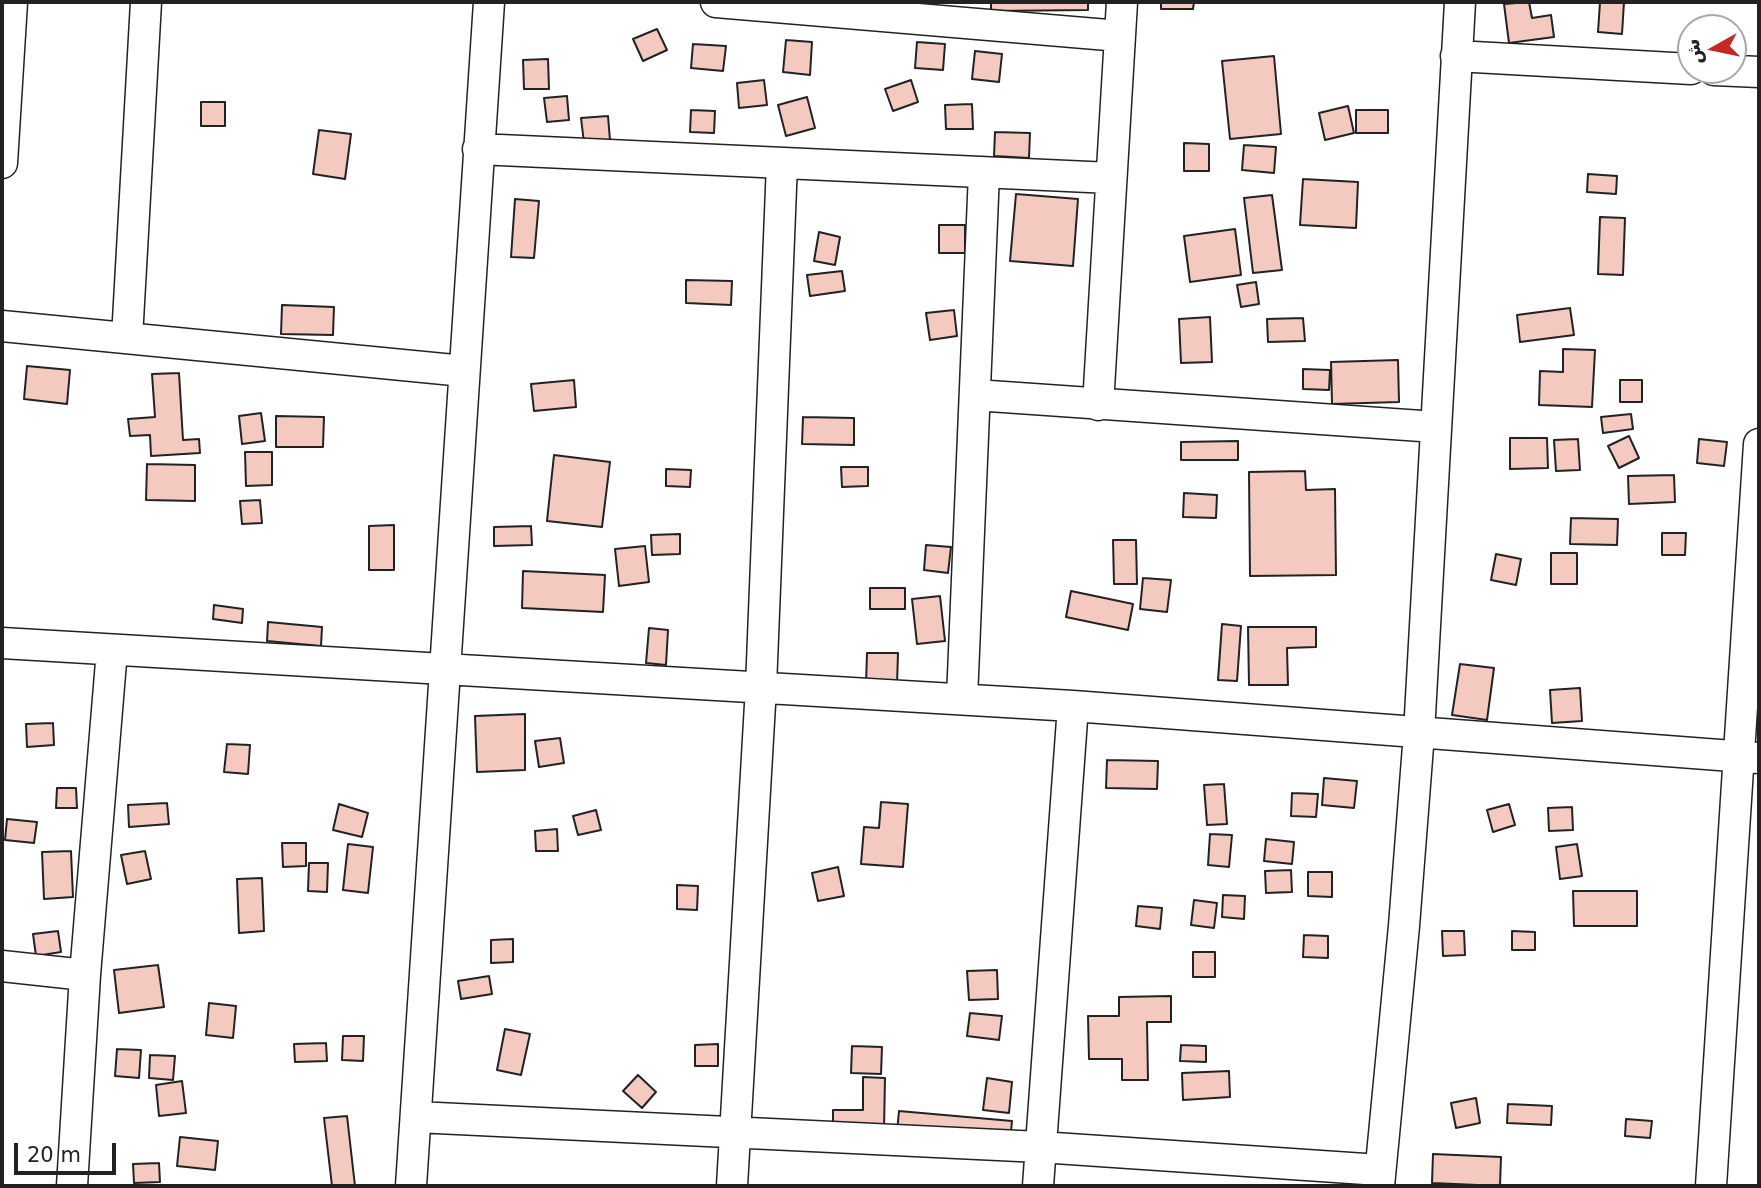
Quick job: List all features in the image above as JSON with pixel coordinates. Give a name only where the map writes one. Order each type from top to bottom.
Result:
[{"type":"street","points":[[2,163],[12,2]]},
{"type":"street","points":[[127,338],[146,2]]},
{"type":"street","points":[[411,1186],[489,2]]},
{"type":"street","points":[[716,2],[1120,36]]},
{"type":"street","points":[[1098,405],[1122,2]]},
{"type":"street","points":[[415,1117],[1040,1147],[1379,1178],[1404,926],[1419,733],[1460,2]]},
{"type":"street","points":[[1456,56],[1677,68]]},
{"type":"street","points":[[478,149],[1111,178]]},
{"type":"street","points":[[732,1186],[761,687],[782,163]]},
{"type":"street","points":[[962,699],[984,173]]},
{"type":"street","points":[[2,326],[464,371]]},
{"type":"street","points":[[975,395],[1436,427]]},
{"type":"street","points":[[1711,1186],[1749,758],[1759,444]]},
{"type":"street","points":[[2,643],[1073,706],[1749,758]]},
{"type":"street","points":[[72,1186],[85,975],[112,650]]},
{"type":"street","points":[[1038,1186],[1073,706]]},
{"type":"street","points":[[2,966],[85,975]]},
{"type":"building","points":[[991,2],[1088,2],[1088,10],[991,11]]},
{"type":"building","points":[[1161,2],[1194,2],[1193,9],[1161,9]]},
{"type":"building","points":[[1529,2],[1532,18],[1551,15],[1554,37],[1509,43],[1504,4]]},
{"type":"building","points":[[1600,2],[1624,2],[1622,34],[1598,32]]},
{"type":"building","points":[[657,29],[667,50],[643,61],[633,39]]},
{"type":"building","points":[[786,40],[812,42],[810,75],[783,72]]},
{"type":"building","points":[[917,42],[945,44],[943,70],[915,68]]},
{"type":"building","points":[[693,44],[726,46],[723,71],[691,68]]},
{"type":"building","points":[[975,51],[1002,54],[999,82],[972,79]]},
{"type":"building","points":[[1274,56],[1281,134],[1230,139],[1222,61]]},
{"type":"building","points":[[548,59],[549,89],[524,89],[523,60]]},
{"type":"building","points":[[764,80],[767,105],[739,108],[737,83]]},
{"type":"building","points":[[911,80],[918,102],[893,111],[885,89]]},
{"type":"building","points":[[567,96],[569,120],[547,122],[544,98]]},
{"type":"building","points":[[807,97],[815,128],[786,136],[778,105]]},
{"type":"building","points":[[201,102],[225,102],[225,126],[201,126]]},
{"type":"building","points":[[972,104],[973,129],[946,129],[945,105]]},
{"type":"building","points":[[1348,106],[1354,133],[1325,140],[1319,113]]},
{"type":"building","points":[[691,110],[715,111],[714,133],[690,132]]},
{"type":"building","points":[[1356,110],[1388,110],[1388,133],[1356,133]]},
{"type":"building","points":[[608,116],[610,140],[584,143],[581,118]]},
{"type":"building","points":[[319,130],[351,134],[345,179],[313,174]]},
{"type":"building","points":[[995,132],[1030,133],[1029,158],[994,156]]},
{"type":"building","points":[[1184,143],[1209,144],[1209,171],[1184,171]]},
{"type":"building","points":[[1244,145],[1276,147],[1274,173],[1242,170]]},
{"type":"building","points":[[1588,174],[1617,176],[1616,194],[1587,192]]},
{"type":"building","points":[[1303,179],[1358,182],[1356,228],[1300,225]]},
{"type":"building","points":[[1016,194],[1078,199],[1073,266],[1010,261]]},
{"type":"building","points":[[1272,195],[1282,270],[1253,273],[1244,198]]},
{"type":"building","points":[[515,199],[539,201],[534,258],[511,257]]},
{"type":"building","points":[[1600,217],[1625,218],[1623,275],[1598,274]]},
{"type":"building","points":[[939,225],[965,225],[965,253],[939,253]]},
{"type":"building","points":[[1235,229],[1241,275],[1190,282],[1184,236]]},
{"type":"building","points":[[819,232],[840,237],[835,265],[814,261]]},
{"type":"building","points":[[842,271],[845,291],[810,296],[807,275]]},
{"type":"building","points":[[686,280],[732,281],[731,305],[686,303]]},
{"type":"building","points":[[1256,282],[1259,304],[1241,307],[1237,285]]},
{"type":"building","points":[[282,305],[334,307],[333,335],[281,334]]},
{"type":"building","points":[[1570,308],[1574,335],[1520,342],[1517,315]]},
{"type":"building","points":[[954,310],[957,336],[930,340],[926,313]]},
{"type":"building","points":[[1210,317],[1212,362],[1181,363],[1179,319]]},
{"type":"building","points":[[1303,318],[1305,341],[1268,342],[1267,319]]},
{"type":"building","points":[[1563,349],[1595,350],[1592,407],[1539,405],[1540,371],[1563,372]]},
{"type":"building","points":[[1398,360],[1399,402],[1332,404],[1331,362]]},
{"type":"building","points":[[27,366],[70,370],[67,404],[24,399]]},
{"type":"building","points":[[1303,369],[1330,370],[1329,390],[1303,389]]},
{"type":"building","points":[[179,373],[183,440],[199,439],[200,453],[151,456],[150,435],[130,436],[128,419],[155,417],[152,374]]},
{"type":"building","points":[[574,380],[576,407],[534,411],[531,384]]},
{"type":"building","points":[[1620,380],[1642,380],[1642,402],[1620,402]]},
{"type":"building","points":[[261,413],[265,441],[242,444],[239,416]]},
{"type":"building","points":[[1631,414],[1633,429],[1603,433],[1601,417]]},
{"type":"building","points":[[276,416],[324,417],[323,447],[276,447]]},
{"type":"building","points":[[803,417],[854,418],[854,445],[802,444]]},
{"type":"building","points":[[1629,436],[1639,458],[1619,468],[1608,446]]},
{"type":"building","points":[[1510,438],[1547,438],[1548,468],[1510,469]]},
{"type":"building","points":[[1578,439],[1580,470],[1556,471],[1554,440]]},
{"type":"building","points":[[1699,439],[1727,442],[1724,466],[1697,463]]},
{"type":"building","points":[[1238,441],[1238,460],[1181,460],[1181,442]]},
{"type":"building","points":[[245,452],[272,452],[272,485],[246,486]]},
{"type":"building","points":[[554,455],[610,462],[602,527],[547,521]]},
{"type":"building","points":[[147,464],[195,465],[195,501],[146,500]]},
{"type":"building","points":[[841,467],[868,467],[868,486],[842,487]]},
{"type":"building","points":[[666,469],[691,470],[690,487],[666,486]]},
{"type":"building","points":[[1305,471],[1306,490],[1335,489],[1336,575],[1250,576],[1249,472]]},
{"type":"building","points":[[1674,475],[1675,502],[1629,504],[1628,476]]},
{"type":"building","points":[[1184,493],[1217,495],[1216,518],[1183,517]]},
{"type":"building","points":[[260,500],[262,523],[242,524],[240,501]]},
{"type":"building","points":[[1571,518],[1618,519],[1617,545],[1570,544]]},
{"type":"building","points":[[394,525],[394,570],[369,570],[369,526]]},
{"type":"building","points":[[531,526],[532,545],[494,546],[494,527]]},
{"type":"building","points":[[1662,533],[1686,533],[1685,555],[1662,555]]},
{"type":"building","points":[[680,534],[680,554],[652,555],[651,535]]},
{"type":"building","points":[[1113,540],[1136,540],[1137,584],[1114,584]]},
{"type":"building","points":[[926,545],[951,547],[948,573],[924,570]]},
{"type":"building","points":[[645,546],[649,582],[619,586],[615,549]]},
{"type":"building","points":[[1551,553],[1577,553],[1577,584],[1551,584]]},
{"type":"building","points":[[1496,554],[1521,559],[1516,585],[1491,580]]},
{"type":"building","points":[[523,571],[605,575],[603,612],[522,608]]},
{"type":"building","points":[[1143,578],[1171,580],[1167,612],[1140,609]]},
{"type":"building","points":[[870,588],[905,588],[905,609],[870,609]]},
{"type":"building","points":[[1071,591],[1133,604],[1128,630],[1066,617]]},
{"type":"building","points":[[940,596],[945,641],[917,644],[912,599]]},
{"type":"building","points":[[214,605],[243,609],[242,623],[213,619]]},
{"type":"building","points":[[268,622],[322,627],[321,646],[267,641]]},
{"type":"building","points":[[1222,624],[1241,626],[1237,681],[1218,680]]},
{"type":"building","points":[[1248,627],[1316,627],[1316,647],[1287,648],[1288,685],[1249,685]]},
{"type":"building","points":[[649,628],[668,630],[666,665],[646,663]]},
{"type":"building","points":[[867,653],[898,653],[897,685],[866,684]]},
{"type":"building","points":[[1460,664],[1494,668],[1487,720],[1452,715]]},
{"type":"building","points":[[1580,688],[1582,721],[1552,723],[1550,690]]},
{"type":"building","points":[[525,714],[525,770],[477,772],[475,716]]},
{"type":"building","points":[[53,723],[54,745],[27,747],[26,724]]},
{"type":"building","points":[[560,738],[564,763],[539,767],[535,741]]},
{"type":"building","points":[[227,744],[250,745],[248,774],[224,772]]},
{"type":"building","points":[[1107,760],[1158,761],[1157,789],[1106,788]]},
{"type":"building","points":[[1324,778],[1357,781],[1354,808],[1322,805]]},
{"type":"building","points":[[1224,784],[1227,824],[1207,825],[1204,785]]},
{"type":"building","points":[[57,788],[76,788],[77,808],[56,808]]},
{"type":"building","points":[[1292,793],[1318,794],[1316,817],[1291,816]]},
{"type":"building","points":[[881,802],[908,804],[903,867],[861,864],[864,827],[879,828]]},
{"type":"building","points":[[167,803],[169,824],[129,827],[128,805]]},
{"type":"building","points":[[339,804],[368,813],[362,837],[333,830]]},
{"type":"building","points":[[1509,804],[1515,825],[1493,832],[1487,810]]},
{"type":"building","points":[[1572,807],[1573,830],[1549,831],[1548,808]]},
{"type":"building","points":[[596,810],[601,830],[578,835],[573,816]]},
{"type":"building","points":[[7,819],[37,822],[34,843],[5,840]]},
{"type":"building","points":[[557,829],[558,851],[536,851],[535,831]]},
{"type":"building","points":[[1210,834],[1232,835],[1229,867],[1208,865]]},
{"type":"building","points":[[1266,839],[1294,842],[1292,864],[1264,861]]},
{"type":"building","points":[[282,843],[306,843],[306,866],[283,867]]},
{"type":"building","points":[[348,844],[373,847],[368,893],[343,890]]},
{"type":"building","points":[[1577,844],[1582,876],[1560,879],[1556,847]]},
{"type":"building","points":[[71,851],[73,897],[44,899],[42,852]]},
{"type":"building","points":[[145,851],[151,879],[127,884],[121,855]]},
{"type":"building","points":[[309,863],[328,863],[327,892],[308,891]]},
{"type":"building","points":[[838,867],[844,896],[818,901],[812,873]]},
{"type":"building","points":[[1291,870],[1292,892],[1266,893],[1265,871]]},
{"type":"building","points":[[1308,872],[1332,872],[1332,897],[1308,896]]},
{"type":"building","points":[[262,878],[264,931],[239,933],[237,879]]},
{"type":"building","points":[[677,885],[698,886],[697,910],[677,909]]},
{"type":"building","points":[[1573,891],[1637,891],[1637,926],[1574,926]]},
{"type":"building","points":[[1223,895],[1245,896],[1244,919],[1222,917]]},
{"type":"building","points":[[1194,900],[1217,903],[1214,928],[1191,925]]},
{"type":"building","points":[[1138,906],[1162,908],[1160,929],[1136,926]]},
{"type":"building","points":[[58,931],[61,952],[36,956],[33,934]]},
{"type":"building","points":[[1442,931],[1464,931],[1465,955],[1443,956]]},
{"type":"building","points":[[1512,931],[1535,932],[1535,950],[1512,950]]},
{"type":"building","points":[[1304,935],[1328,936],[1328,958],[1303,957]]},
{"type":"building","points":[[513,939],[513,962],[491,963],[491,940]]},
{"type":"building","points":[[1193,952],[1215,952],[1215,977],[1193,977]]},
{"type":"building","points":[[158,965],[164,1007],[119,1013],[114,970]]},
{"type":"building","points":[[997,970],[998,999],[969,1000],[967,971]]},
{"type":"building","points":[[489,976],[492,994],[461,999],[458,981]]},
{"type":"building","points":[[1171,996],[1171,1022],[1147,1022],[1148,1080],[1122,1080],[1122,1059],[1089,1059],[1088,1016],[1119,1016],[1119,997]]},
{"type":"building","points":[[209,1003],[236,1006],[233,1038],[206,1035]]},
{"type":"building","points":[[970,1013],[1002,1016],[999,1040],[967,1036]]},
{"type":"building","points":[[505,1029],[530,1034],[521,1075],[497,1070]]},
{"type":"building","points":[[343,1036],[364,1036],[363,1061],[342,1060]]},
{"type":"building","points":[[326,1043],[327,1061],[295,1062],[294,1044]]},
{"type":"building","points":[[718,1044],[718,1066],[695,1066],[695,1045]]},
{"type":"building","points":[[1181,1045],[1206,1046],[1206,1062],[1180,1061]]},
{"type":"building","points":[[852,1046],[882,1047],[881,1074],[851,1073]]},
{"type":"building","points":[[117,1049],[141,1050],[139,1078],[115,1076]]},
{"type":"building","points":[[150,1055],[175,1056],[173,1080],[149,1078]]},
{"type":"building","points":[[1229,1071],[1230,1097],[1183,1100],[1182,1073]]},
{"type":"building","points":[[638,1075],[656,1092],[642,1108],[623,1091]]},
{"type":"building","points":[[863,1077],[885,1078],[884,1130],[833,1129],[833,1110],[863,1110]]},
{"type":"building","points":[[987,1078],[1012,1082],[1009,1113],[983,1110]]},
{"type":"building","points":[[182,1081],[186,1113],[159,1116],[156,1085]]},
{"type":"building","points":[[1476,1098],[1480,1123],[1456,1128],[1451,1103]]},
{"type":"building","points":[[1508,1104],[1552,1106],[1551,1125],[1507,1123]]},
{"type":"building","points":[[899,1111],[1012,1121],[1010,1142],[897,1132]]},
{"type":"building","points":[[347,1116],[355,1186],[332,1186],[324,1118]]},
{"type":"building","points":[[1626,1119],[1652,1121],[1650,1138],[1625,1136]]},
{"type":"building","points":[[180,1137],[218,1141],[215,1170],[177,1166]]},
{"type":"building","points":[[1433,1154],[1501,1157],[1500,1186],[1432,1183]]},
{"type":"building","points":[[159,1163],[160,1182],[134,1183],[133,1164]]}]
